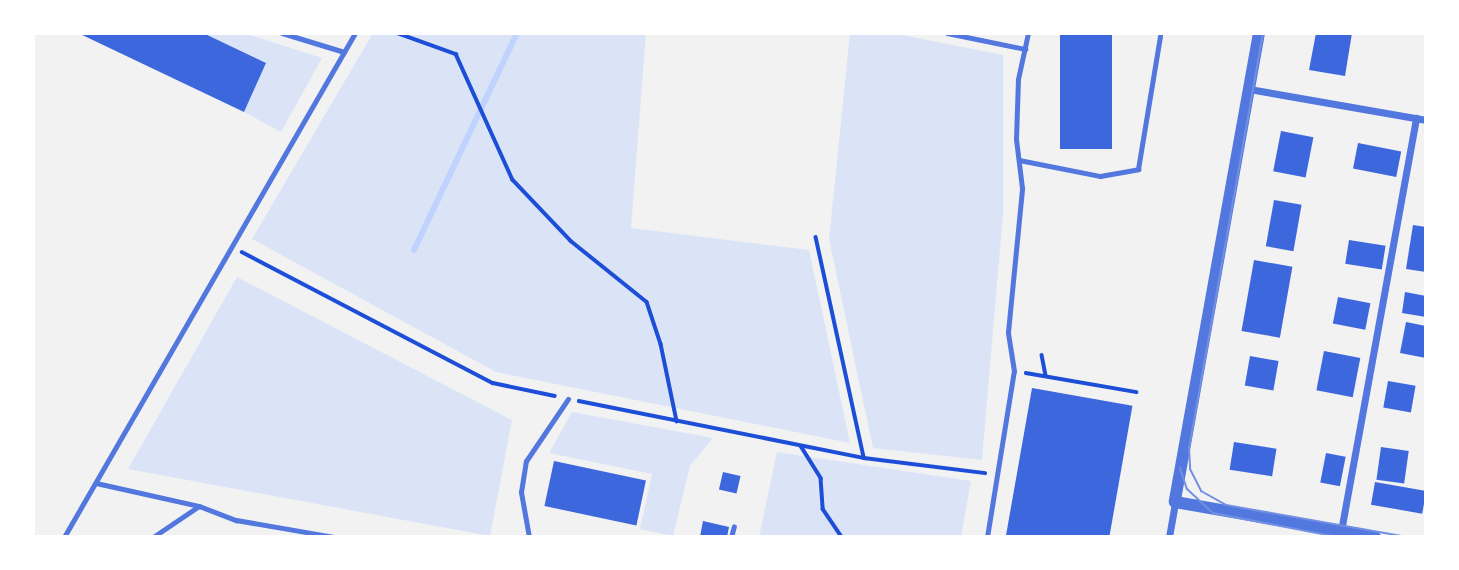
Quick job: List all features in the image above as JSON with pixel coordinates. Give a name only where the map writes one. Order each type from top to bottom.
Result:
[{"type":"street","points":[[1169,537],[1259,33]]},
{"type":"street","points":[[1249,89],[1426,120]]},
{"type":"street","points":[[1341,534],[1416,118]]},
{"type":"street","points":[[1175,502],[1341,534],[1375,537]]},
{"type":"lane","points":[[282,33],[344,52]]},
{"type":"lane","points":[[64,537],[355,33]]},
{"type":"lane","points":[[947,33],[1025,48]]},
{"type":"lane","points":[[987,537],[1014,371],[1008,331],[1022,188],[1018,79],[1028,33]]},
{"type":"lane","points":[[1019,160],[1100,176],[1138,169],[1160,36]]},
{"type":"lane","points":[[530,537],[522,492],[526,461],[568,399]]},
{"type":"lane","points":[[96,483],[199,506],[236,520],[334,537]]},
{"type":"lane","points":[[153,537],[199,506]]},
{"type":"lane","points":[[731,537],[734,526]]},
{"type":"path","points":[[397,33],[456,54],[513,180],[571,241],[647,302],[661,344],[677,422]]},
{"type":"path","points":[[816,237],[864,458]]},
{"type":"path","points":[[231,247],[493,383],[864,458],[996,474]]},
{"type":"path","points":[[1042,355],[1046,376]]},
{"type":"path","points":[[1014,371],[1136,392]]},
{"type":"path","points":[[801,446],[821,478],[823,509],[842,537]]},
{"type":"shaded area","points":[[203,33],[244,33],[322,58],[281,132],[244,112],[266,63]]},
{"type":"shaded area","points":[[373,33],[646,33],[631,228],[809,250],[850,443],[496,372],[252,239]]},
{"type":"shaded area","points":[[850,33],[892,33],[1003,55],[1003,214],[982,460],[873,448],[829,239]]},
{"type":"shaded area","points":[[237,277],[512,420],[490,536],[128,469]]},
{"type":"shaded area","points":[[572,412],[713,438],[690,466],[673,536],[640,529],[652,474],[549,453]]},
{"type":"shaded area","points":[[777,452],[971,481],[961,537],[759,537]]},
{"type":"building","points":[[78,33],[203,33],[266,63],[244,112]]},
{"type":"building","points":[[1060,33],[1112,33],[1112,149],[1060,149]]},
{"type":"building","points":[[1316,33],[1352,33],[1345,76],[1309,70]]},
{"type":"building","points":[[1281,131],[1313,137],[1306,178],[1273,171]]},
{"type":"building","points":[[1358,143],[1401,151],[1396,177],[1353,169]]},
{"type":"building","points":[[1274,200],[1302,205],[1293,251],[1266,246]]},
{"type":"building","points":[[1413,225],[1426,227],[1426,272],[1406,269]]},
{"type":"building","points":[[1349,240],[1386,246],[1382,269],[1345,264]]},
{"type":"building","points":[[1254,260],[1292,267],[1280,338],[1241,331]]},
{"type":"building","points":[[1405,292],[1426,296],[1426,317],[1402,313]]},
{"type":"building","points":[[1338,297],[1370,303],[1365,330],[1333,324]]},
{"type":"building","points":[[1406,322],[1426,326],[1426,358],[1400,353]]},
{"type":"building","points":[[1324,351],[1360,358],[1353,397],[1316,390]]},
{"type":"building","points":[[1250,356],[1279,361],[1273,391],[1245,386]]},
{"type":"building","points":[[1388,381],[1416,386],[1411,412],[1383,408]]},
{"type":"building","points":[[1032,388],[1132,406],[1109,537],[1006,537]]},
{"type":"building","points":[[1234,442],[1276,449],[1272,476],[1230,470]]},
{"type":"building","points":[[1381,447],[1409,451],[1404,484],[1376,480]]},
{"type":"building","points":[[1326,453],[1346,457],[1340,486],[1320,482]]},
{"type":"building","points":[[554,461],[646,481],[636,526],[544,506]]},
{"type":"building","points":[[723,472],[741,476],[736,494],[719,490]]},
{"type":"building","points":[[1375,482],[1426,491],[1422,514],[1371,505]]},
{"type":"building","points":[[703,521],[729,527],[727,537],[700,537]]},
{"type":"waterway","points":[[414,250],[517,33]]},
{"type":"tram line","points":[[1263,33],[1189,447],[1190,469],[1201,491],[1226,505],[1407,537]]},
{"type":"tram line","points":[[1180,468],[1187,489],[1213,513],[1338,537]]}]
